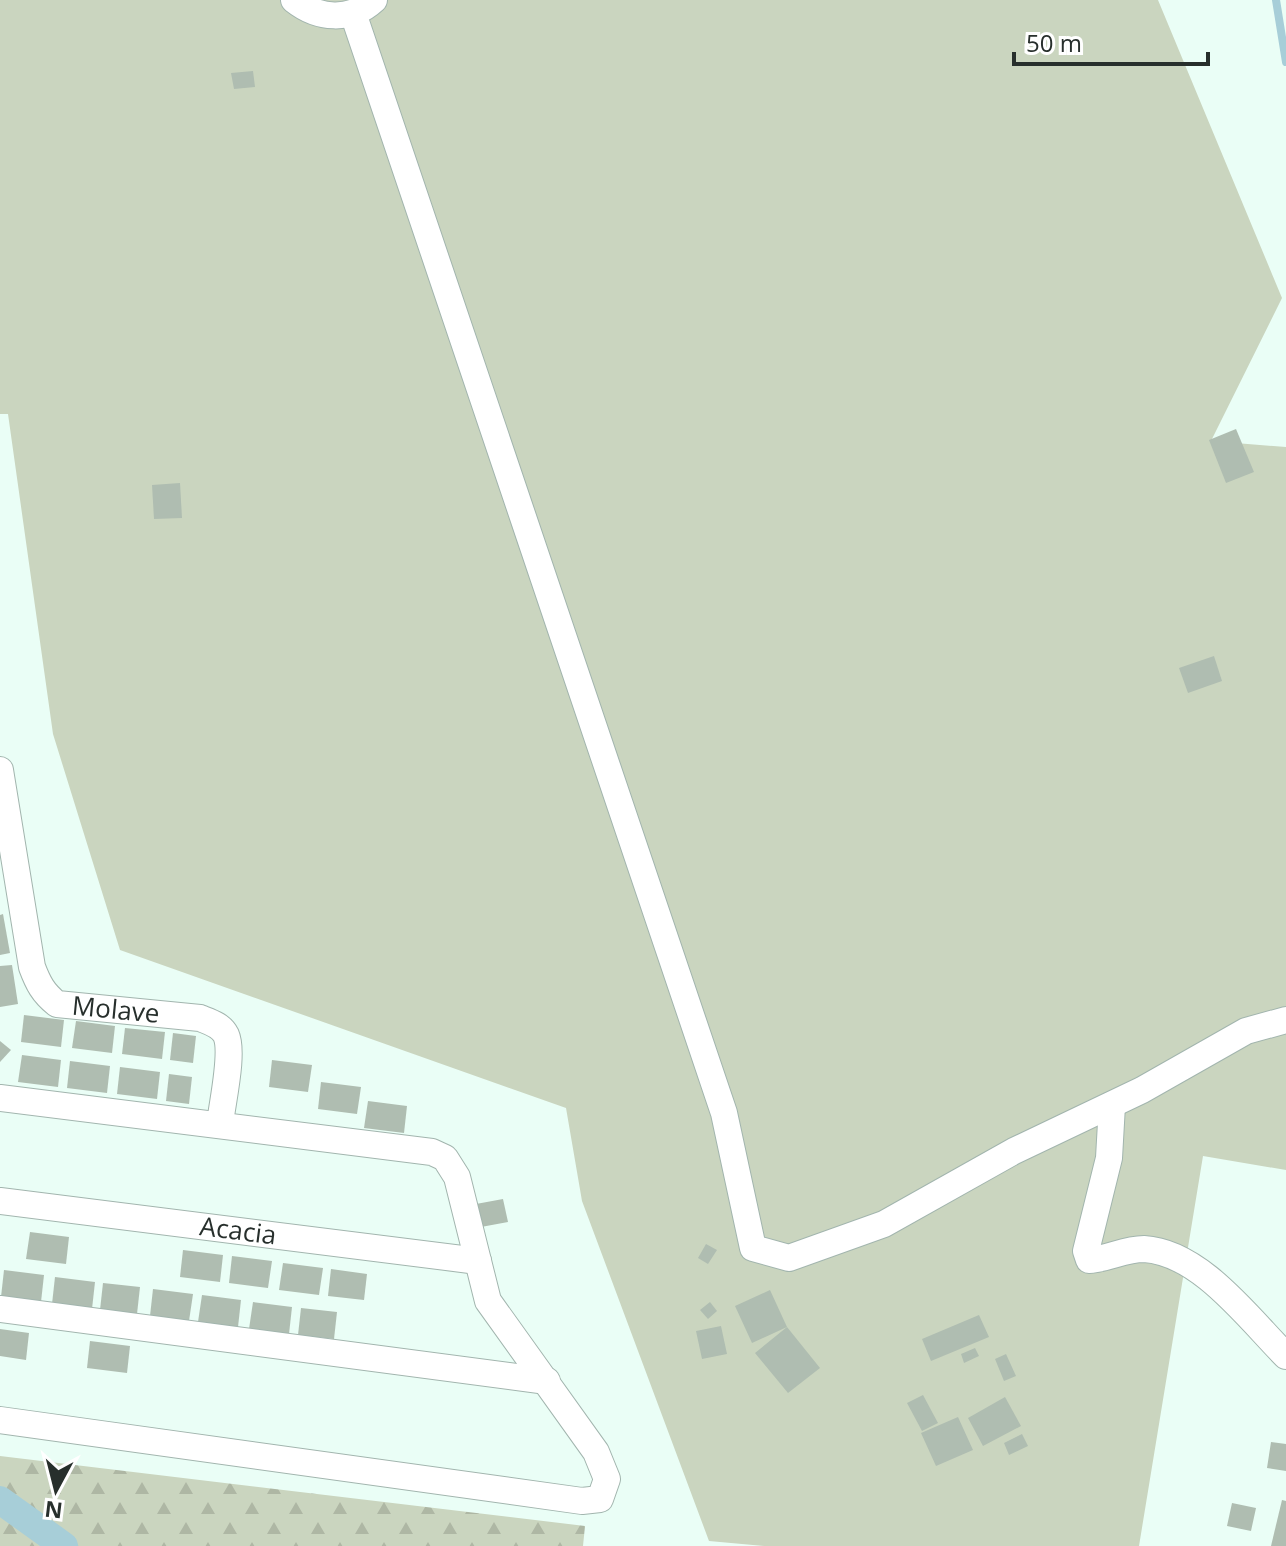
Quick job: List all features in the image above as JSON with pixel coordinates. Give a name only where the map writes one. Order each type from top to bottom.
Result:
[{"type":"street","points":[[294,0],[322,15],[338,16],[363,6],[724,1113],[753,1248],[789,1258],[884,1224],[1014,1151],[1112,1105],[1246,1031],[1286,1020]]},
{"type":"street","name":"Molave","points":[[0,770],[32,967],[42,988],[57,1004],[200,1018],[215,1024],[225,1034],[229,1049],[220,1124]]},
{"type":"street","points":[[0,1098],[432,1152],[445,1158],[457,1177],[488,1301],[596,1452],[607,1479],[600,1499],[582,1501],[0,1420]]},
{"type":"street","points":[[1112,1105],[1109,1158],[1086,1251],[1089,1260],[1121,1251],[1144,1249],[1171,1253],[1213,1282],[1286,1356]]},
{"type":"street","name":"Acacia","points":[[0,1201],[478,1261]]},
{"type":"street","points":[[0,1309],[547,1381]]},
{"type":"green space","points":[[0,0],[1158,0],[1282,298],[1211,441],[1286,447],[1286,1170],[1203,1156],[1139,1546],[764,1546],[709,1541],[582,1201],[566,1108],[120,950],[53,734],[8,414],[0,414]]},
{"type":"green space","points":[[0,1456],[585,1526],[583,1546],[0,1546]]},
{"type":"building","points":[[253,71],[255,87],[234,89],[231,73]]},
{"type":"building","points":[[1236,429],[1254,472],[1226,483],[1209,440]]},
{"type":"building","points":[[180,483],[182,518],[154,519],[152,485]]},
{"type":"building","points":[[1214,656],[1222,681],[1188,693],[1179,668]]},
{"type":"building","points":[[3,914],[10,953],[0,955],[0,915]]},
{"type":"building","points":[[12,965],[18,1004],[0,1007],[0,966]]},
{"type":"building","points":[[24,1015],[64,1020],[61,1047],[21,1042]]},
{"type":"building","points":[[76,1021],[115,1026],[112,1053],[72,1048]]},
{"type":"building","points":[[125,1028],[165,1032],[162,1059],[122,1054]]},
{"type":"building","points":[[173,1033],[196,1036],[193,1063],[170,1060]]},
{"type":"building","points":[[0,1041],[11,1050],[0,1062]]},
{"type":"building","points":[[22,1055],[61,1060],[58,1087],[18,1082]]},
{"type":"building","points":[[272,1060],[312,1065],[308,1092],[269,1087]]},
{"type":"building","points":[[70,1061],[110,1066],[107,1093],[67,1088]]},
{"type":"building","points":[[120,1067],[160,1072],[157,1099],[117,1094]]},
{"type":"building","points":[[169,1074],[192,1077],[189,1104],[166,1101]]},
{"type":"building","points":[[321,1082],[361,1087],[357,1114],[318,1109]]},
{"type":"building","points":[[368,1101],[407,1106],[404,1133],[364,1128]]},
{"type":"building","points":[[503,1199],[508,1222],[481,1227],[476,1204]]},
{"type":"building","points":[[30,1232],[69,1237],[66,1264],[26,1259]]},
{"type":"building","points":[[706,1244],[717,1250],[708,1264],[698,1258]]},
{"type":"building","points":[[183,1250],[223,1255],[220,1282],[180,1277]]},
{"type":"building","points":[[232,1256],[272,1261],[268,1288],[229,1283]]},
{"type":"building","points":[[283,1263],[323,1268],[319,1295],[279,1290]]},
{"type":"building","points":[[331,1269],[367,1274],[364,1300],[328,1296]]},
{"type":"building","points":[[4,1270],[44,1275],[41,1302],[1,1297]]},
{"type":"building","points":[[55,1277],[95,1282],[92,1309],[52,1304]]},
{"type":"building","points":[[103,1283],[140,1287],[137,1314],[100,1310]]},
{"type":"building","points":[[153,1289],[193,1294],[189,1321],[150,1316]]},
{"type":"building","points":[[770,1290],[787,1327],[752,1343],[735,1306]]},
{"type":"building","points":[[202,1295],[241,1300],[238,1327],[198,1322]]},
{"type":"building","points":[[253,1302],[292,1307],[289,1334],[249,1329]]},
{"type":"building","points":[[710,1302],[717,1311],[708,1319],[700,1310]]},
{"type":"building","points":[[301,1308],[337,1312],[334,1339],[298,1335]]},
{"type":"building","points":[[979,1315],[989,1337],[931,1361],[922,1339]]},
{"type":"building","points":[[721,1326],[727,1354],[702,1359],[696,1331]]},
{"type":"building","points":[[787,1327],[820,1368],[788,1393],[755,1353]]},
{"type":"building","points":[[0,1329],[29,1333],[26,1360],[0,1356]]},
{"type":"building","points":[[90,1341],[130,1346],[127,1373],[87,1368]]},
{"type":"building","points":[[975,1348],[979,1356],[964,1363],[961,1354]]},
{"type":"building","points":[[1006,1354],[1016,1376],[1004,1381],[995,1359]]},
{"type":"building","points":[[923,1395],[938,1423],[922,1431],[907,1403]]},
{"type":"building","points":[[1005,1397],[1021,1426],[983,1446],[968,1418]]},
{"type":"building","points":[[958,1417],[973,1450],[936,1466],[921,1433]]},
{"type":"building","points":[[1022,1434],[1028,1446],[1009,1455],[1004,1443]]},
{"type":"building","points":[[1271,1442],[1286,1444],[1286,1471],[1267,1468]]},
{"type":"building","points":[[1282,1500],[1286,1501],[1286,1546],[1271,1546]]},
{"type":"building","points":[[1232,1503],[1256,1508],[1251,1531],[1227,1526]]},
{"type":"waterway","points":[[1276,0],[1286,62]]},
{"type":"waterway","points":[[0,1500],[64,1546]]}]
